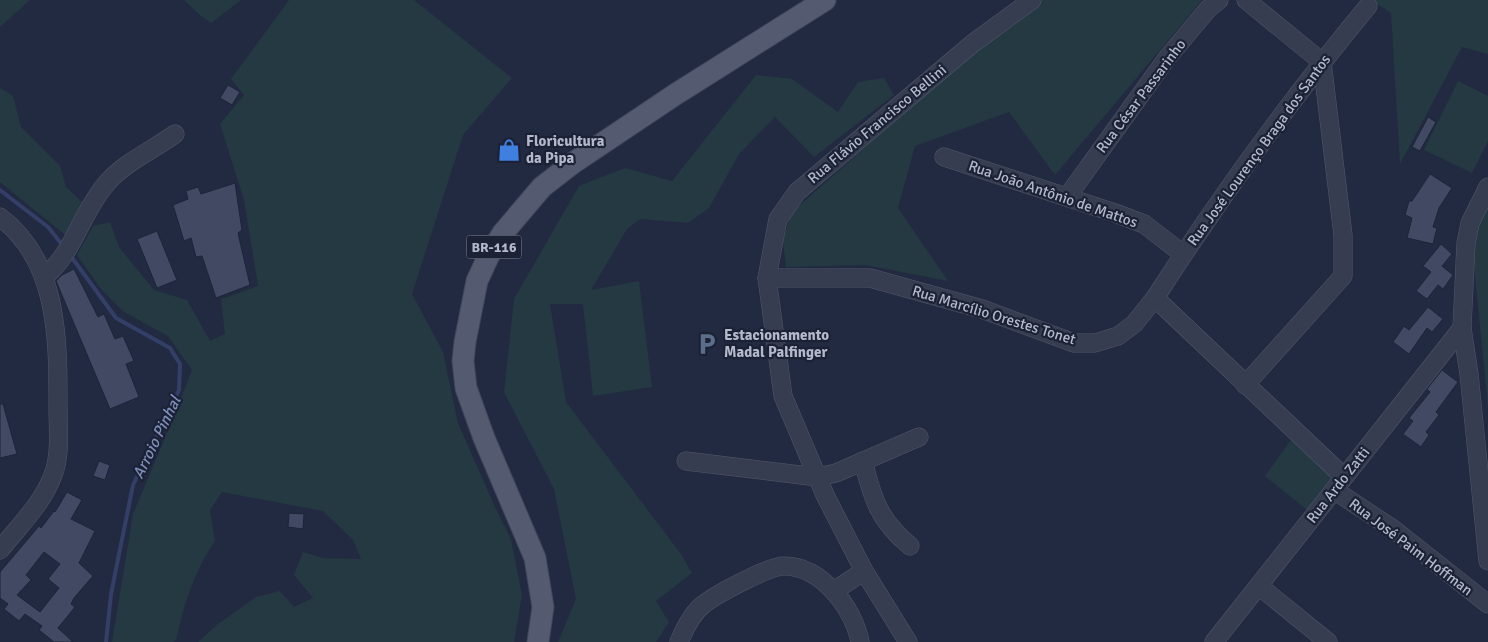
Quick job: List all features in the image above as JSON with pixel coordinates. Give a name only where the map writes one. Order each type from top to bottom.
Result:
[{"type":"main road","name":"BR-116","points":[[538,642],[543,607],[535,558],[484,438],[466,388],[464,352],[477,281],[489,255],[503,233],[542,187],[580,158],[676,94],[825,0]]},
{"type":"street","name":"Rua Flávio Francisco Bellini","points":[[908,642],[864,571],[817,477],[783,396],[766,278],[778,219],[797,192],[972,44],[1032,0]]},
{"type":"street","name":"Rua César Passarinho","points":[[1067,197],[1167,58],[1208,9],[1219,0]]},
{"type":"street","points":[[1245,385],[1343,276],[1343,235],[1322,62],[1246,0]]},
{"type":"street","name":"Rua José Lourenço Braga dos Santos","points":[[1155,298],[1183,254],[1322,62],[1368,6]]},
{"type":"street","points":[[44,277],[60,262],[106,184],[119,171],[175,134]]},
{"type":"street","name":"Rua João Antônio de Mattos","points":[[944,157],[1144,224],[1183,254]]},
{"type":"street","points":[[1488,187],[1470,224],[1466,243],[1462,328],[1469,374],[1488,561]]},
{"type":"street","points":[[0,550],[48,487],[56,466],[56,336],[52,303],[44,277],[31,252],[1,219]]},
{"type":"street","name":"Rua Marcílio Orestes Tonet","points":[[766,278],[870,278],[982,309],[1074,342],[1095,343],[1118,336],[1134,324],[1155,298]]},
{"type":"street","points":[[1155,298],[1245,385],[1339,484]]},
{"type":"street","name":"Rua Ardo Zatti","points":[[1214,642],[1462,328]]},
{"type":"street","points":[[686,461],[817,477],[836,473],[919,437]]},
{"type":"street","points":[[863,461],[879,513],[894,532],[910,546]]},
{"type":"street","name":"Rua José Paim Hoffman","points":[[1339,484],[1393,530],[1488,604]]},
{"type":"street","points":[[679,642],[684,631],[703,605],[757,575],[783,566],[807,571],[834,591],[858,631],[860,642]]},
{"type":"street","points":[[834,591],[864,571]]},
{"type":"street","points":[[1259,586],[1328,642]]},
{"type":"shaded area","points":[[0,0],[30,0],[0,27]]},
{"type":"shaded area","points":[[184,0],[241,0],[211,23]]},
{"type":"shaded area","points":[[289,0],[414,0],[512,78],[463,135],[412,294],[443,352],[458,423],[511,539],[522,595],[514,642],[198,642],[218,624],[256,597],[280,591],[294,607],[313,598],[294,575],[303,552],[323,558],[361,559],[353,540],[323,511],[222,492],[210,510],[215,541],[201,564],[191,588],[176,640],[173,642],[112,642],[133,514],[192,370],[168,336],[124,312],[101,289],[77,255],[93,226],[110,222],[119,247],[154,290],[187,300],[210,341],[225,334],[221,299],[258,286],[244,200],[220,124],[244,95],[231,79]]},
{"type":"shaded area","points":[[1042,0],[1202,0],[1055,175],[1009,112],[915,146],[898,208],[948,281],[866,265],[786,267],[783,241],[791,213],[978,47]]},
{"type":"shaded area","points":[[1371,0],[1488,0],[1488,54],[1462,47],[1400,164],[1391,13]]},
{"type":"shaded area","points":[[756,75],[792,79],[838,112],[858,82],[884,78],[894,95],[814,157],[775,117],[739,154],[709,208],[688,223],[640,219],[627,229],[591,290],[639,281],[652,387],[593,396],[583,304],[550,304],[566,402],[681,554],[692,573],[656,601],[669,622],[656,642],[558,642],[576,599],[554,489],[504,392],[514,299],[579,186],[625,168],[672,181]]},
{"type":"shaded area","points":[[1458,81],[1488,96],[1488,141],[1472,173],[1424,150]]},
{"type":"shaded area","points":[[0,88],[13,96],[21,127],[60,166],[66,187],[85,205],[69,238],[0,182]]},
{"type":"shaded area","points":[[1488,204],[1488,408],[1471,235]]},
{"type":"shaded area","points":[[1293,437],[1336,476],[1307,510],[1265,476]]},
{"type":"building","points":[[228,85],[240,92],[232,105],[220,98]]},
{"type":"building","points":[[1428,117],[1436,122],[1420,151],[1412,147]]},
{"type":"building","points":[[1430,174],[1452,188],[1439,208],[1433,227],[1437,228],[1433,244],[1407,238],[1412,218],[1405,215],[1409,201],[1412,201]]},
{"type":"building","points":[[235,183],[242,230],[238,233],[250,285],[216,298],[202,256],[196,257],[191,238],[184,241],[173,205],[188,199],[186,191],[198,187],[201,194]]},
{"type":"building","points":[[157,231],[177,280],[157,288],[137,239]]},
{"type":"building","points":[[1441,244],[1452,254],[1442,266],[1453,275],[1443,289],[1438,285],[1427,299],[1416,291],[1431,272],[1423,266]]},
{"type":"building","points":[[74,269],[98,317],[104,314],[115,339],[123,336],[134,361],[126,364],[139,397],[110,409],[56,281],[62,275]]},
{"type":"building","points":[[1428,307],[1443,319],[1432,332],[1427,328],[1409,354],[1393,342],[1404,326],[1409,330]]},
{"type":"building","points":[[1442,370],[1458,382],[1436,412],[1439,415],[1426,432],[1429,435],[1421,447],[1403,434],[1413,421],[1409,418],[1430,392],[1427,389]]},
{"type":"building","points":[[0,404],[3,404],[17,454],[0,458]]},
{"type":"building","points":[[99,461],[110,465],[105,480],[93,476]]},
{"type":"building","points":[[67,492],[82,500],[71,519],[95,531],[79,563],[93,576],[74,598],[71,604],[75,607],[58,628],[73,642],[54,642],[39,630],[42,626],[25,614],[19,621],[4,609],[8,604],[0,598],[0,572],[39,526],[41,528],[55,512]],"holes":[[[44,552],[60,564],[48,579],[59,588],[40,612],[17,595],[31,580],[26,575]]]},
{"type":"building","points":[[289,513],[304,514],[303,529],[288,527]]},
{"type":"waterway","name":"Arroio Pinhal","points":[[0,190],[48,227],[64,247]]},
{"type":"waterway","name":"Arroio Pinhal","points":[[70,255],[116,318],[170,348],[180,364],[179,390],[133,485],[111,594],[106,642]]},
{"type":"place","name":"Floricultura da Pipa","points":[[509,150]]},
{"type":"place","name":"Estacionamento Madal Palfinger","points":[[707,344]]}]
